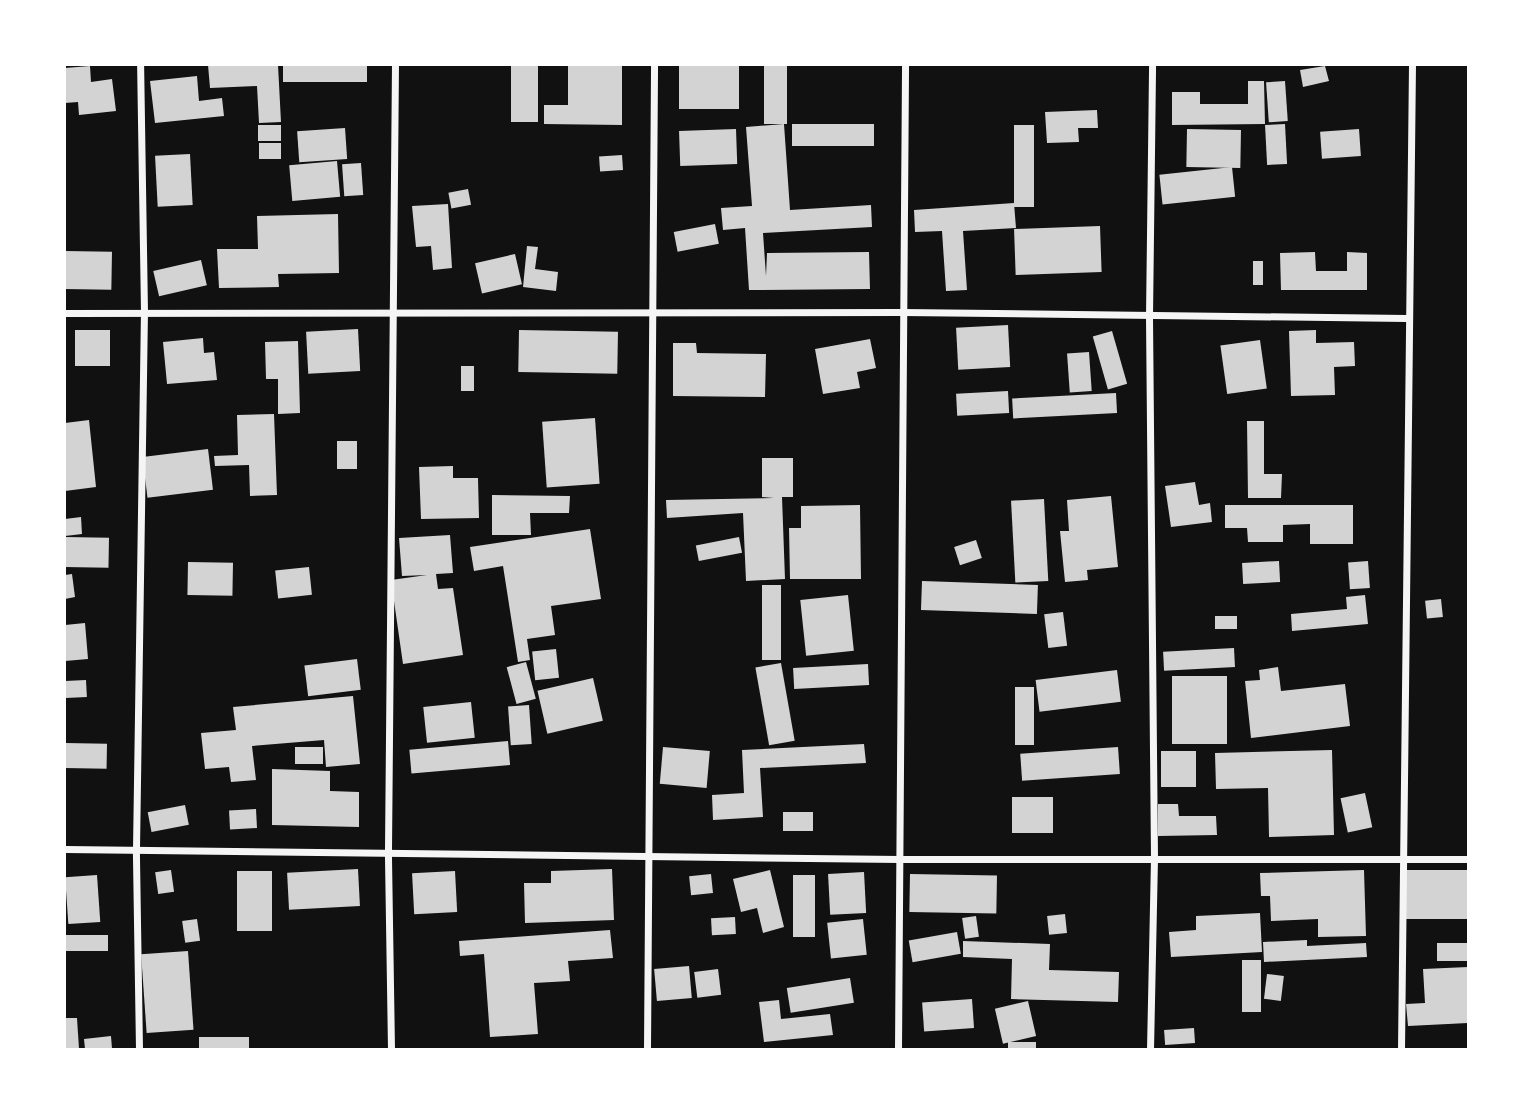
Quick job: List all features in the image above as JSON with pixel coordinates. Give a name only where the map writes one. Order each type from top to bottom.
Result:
[{"type":"street","points":[[139,1049],[136,849],[144,312],[140,65]]},
{"type":"street","points":[[391,1049],[388,850],[395,65]]},
{"type":"street","points":[[647,1049],[654,65]]},
{"type":"street","points":[[898,1049],[901,312],[905,65]]},
{"type":"street","points":[[1150,1049],[1154,858],[1149,316],[1152,65]]},
{"type":"street","points":[[1401,1049],[1406,858],[1406,318],[1412,65]]},
{"type":"street","points":[[65,313],[901,312],[1406,318]]},
{"type":"street","points":[[65,849],[388,850],[648,857],[900,859],[1468,859]]},
{"type":"building","points":[[208,65],[278,65],[281,122],[259,123],[257,86],[210,88]]},
{"type":"building","points":[[283,65],[367,65],[367,82],[283,82]]},
{"type":"building","points":[[511,65],[538,65],[538,122],[511,122]]},
{"type":"building","points":[[568,65],[622,65],[622,125],[544,124],[544,105],[568,105]]},
{"type":"building","points":[[679,65],[739,65],[739,109],[679,109]]},
{"type":"building","points":[[764,65],[787,65],[787,124],[764,124]]},
{"type":"building","points":[[90,66],[91,82],[112,79],[116,111],[79,115],[78,102],[65,103],[65,68]]},
{"type":"building","points":[[1325,66],[1329,81],[1303,87],[1300,70]]},
{"type":"building","points":[[197,76],[199,101],[222,98],[224,116],[155,123],[150,81]]},
{"type":"building","points":[[1248,81],[1264,81],[1265,124],[1172,125],[1172,92],[1200,92],[1200,104],[1248,104]]},
{"type":"building","points":[[1285,81],[1288,121],[1269,122],[1266,82]]},
{"type":"building","points":[[1097,110],[1098,128],[1078,128],[1079,142],[1047,143],[1045,112]]},
{"type":"building","points":[[784,124],[790,210],[871,205],[872,227],[763,233],[766,276],[767,253],[869,252],[870,289],[749,290],[745,228],[723,230],[721,208],[752,206],[746,127]]},
{"type":"building","points":[[792,124],[874,124],[874,146],[792,146]]},
{"type":"building","points":[[1285,124],[1287,164],[1267,165],[1265,125]]},
{"type":"building","points":[[258,125],[281,125],[281,141],[258,141]]},
{"type":"building","points":[[1014,125],[1034,125],[1034,207],[1014,207]]},
{"type":"building","points":[[345,128],[347,159],[299,162],[297,131]]},
{"type":"building","points":[[736,129],[737,164],[680,166],[679,131]]},
{"type":"building","points":[[1187,129],[1241,130],[1240,168],[1186,167]]},
{"type":"building","points":[[1359,129],[1361,156],[1322,159],[1320,132]]},
{"type":"building","points":[[259,143],[281,143],[281,159],[259,159]]},
{"type":"building","points":[[190,154],[193,205],[158,207],[155,156]]},
{"type":"building","points":[[622,155],[623,170],[600,172],[599,157]]},
{"type":"building","points":[[337,161],[340,197],[292,201],[289,165]]},
{"type":"building","points":[[361,163],[363,195],[344,196],[342,164]]},
{"type":"building","points":[[1232,167],[1235,197],[1163,204],[1159,175]]},
{"type":"building","points":[[468,189],[471,205],[451,209],[448,193]]},
{"type":"building","points":[[1014,203],[1016,228],[963,231],[967,290],[946,291],[942,231],[915,232],[914,210]]},
{"type":"building","points":[[448,204],[452,268],[433,270],[431,246],[416,247],[412,206]]},
{"type":"building","points":[[338,214],[339,273],[278,274],[279,287],[219,288],[217,249],[258,249],[257,216]]},
{"type":"building","points":[[715,224],[719,244],[678,252],[674,232]]},
{"type":"building","points":[[1100,226],[1102,272],[1016,275],[1014,229]]},
{"type":"building","points":[[527,246],[538,247],[535,269],[558,272],[556,291],[523,287]]},
{"type":"building","points":[[65,251],[112,252],[111,290],[65,289]]},
{"type":"building","points":[[1315,252],[1316,271],[1347,271],[1347,252],[1367,253],[1367,290],[1281,290],[1280,253]]},
{"type":"building","points":[[515,254],[522,284],[482,293],[475,263]]},
{"type":"building","points":[[201,260],[207,285],[159,296],[153,271]]},
{"type":"building","points":[[1253,261],[1263,261],[1263,285],[1253,285]]},
{"type":"building","points":[[1008,325],[1010,367],[958,370],[956,328]]},
{"type":"building","points":[[358,329],[360,371],[308,374],[306,332]]},
{"type":"building","points":[[75,330],[110,330],[110,366],[75,366]]},
{"type":"building","points":[[519,330],[618,332],[617,374],[518,372]]},
{"type":"building","points":[[1316,330],[1316,343],[1354,342],[1355,366],[1334,367],[1335,395],[1291,396],[1289,331]]},
{"type":"building","points":[[1112,331],[1127,384],[1108,389],[1093,337]]},
{"type":"building","points":[[203,338],[204,353],[214,352],[217,380],[167,384],[163,342]]},
{"type":"building","points":[[870,339],[876,368],[857,372],[860,388],[823,394],[815,349]]},
{"type":"building","points":[[1260,340],[1267,389],[1227,394],[1220,346]]},
{"type":"building","points":[[298,341],[300,413],[278,414],[278,379],[266,379],[265,342]]},
{"type":"building","points":[[673,343],[696,343],[697,353],[766,354],[765,397],[673,396]]},
{"type":"building","points":[[1089,352],[1092,391],[1070,392],[1067,354]]},
{"type":"building","points":[[461,366],[474,366],[474,391],[461,391]]},
{"type":"building","points":[[1008,391],[1009,413],[957,416],[956,394]]},
{"type":"building","points":[[1116,393],[1117,413],[1013,418],[1012,398]]},
{"type":"building","points":[[274,414],[277,495],[250,496],[249,465],[215,466],[214,456],[238,455],[237,415]]},
{"type":"building","points":[[595,418],[600,484],[547,488],[542,422]]},
{"type":"building","points":[[89,420],[96,487],[65,491],[65,423]]},
{"type":"building","points":[[1247,421],[1264,421],[1264,474],[1282,474],[1281,498],[1248,498]]},
{"type":"building","points":[[337,441],[357,441],[357,469],[337,469]]},
{"type":"building","points":[[208,449],[213,490],[147,498],[142,457]]},
{"type":"building","points":[[762,458],[793,458],[793,497],[782,497],[785,579],[746,581],[743,513],[667,518],[666,500],[774,498],[762,497]]},
{"type":"building","points":[[453,466],[453,478],[478,478],[479,518],[421,519],[419,467]]},
{"type":"building","points":[[1195,482],[1199,505],[1210,503],[1212,522],[1171,527],[1165,486]]},
{"type":"building","points":[[492,495],[570,496],[569,513],[530,513],[531,535],[492,535]]},
{"type":"building","points":[[1111,496],[1118,567],[1087,570],[1088,580],[1065,582],[1060,531],[1069,531],[1067,500]]},
{"type":"building","points":[[1044,499],[1048,581],[1015,583],[1011,501]]},
{"type":"building","points":[[860,505],[861,579],[790,579],[789,528],[801,528],[801,506]]},
{"type":"building","points":[[1225,505],[1353,505],[1353,544],[1310,544],[1310,524],[1283,525],[1283,542],[1248,542],[1247,528],[1225,528]]},
{"type":"building","points":[[81,517],[82,534],[65,536],[65,519]]},
{"type":"building","points":[[590,529],[601,599],[551,606],[555,635],[527,639],[530,660],[518,662],[503,566],[474,571],[470,547]]},
{"type":"building","points":[[450,535],[453,573],[436,574],[438,589],[453,588],[463,655],[403,664],[391,580],[427,575],[402,576],[399,538]]},
{"type":"building","points":[[65,537],[109,538],[108,568],[65,567]]},
{"type":"building","points":[[739,537],[742,553],[699,561],[696,545]]},
{"type":"building","points":[[976,540],[982,558],[960,565],[954,547]]},
{"type":"building","points":[[1279,561],[1280,582],[1243,584],[1242,563]]},
{"type":"building","points":[[1368,561],[1370,588],[1350,589],[1348,562]]},
{"type":"building","points":[[188,562],[233,563],[232,596],[187,595]]},
{"type":"building","points":[[309,567],[312,595],[278,598],[275,571]]},
{"type":"building","points":[[72,574],[75,597],[65,599],[65,575]]},
{"type":"building","points":[[922,581],[1038,585],[1037,614],[921,610]]},
{"type":"building","points":[[762,585],[781,585],[781,660],[762,660]]},
{"type":"building","points":[[848,595],[854,651],[806,656],[800,600]]},
{"type":"building","points":[[1365,595],[1368,624],[1292,631],[1291,614],[1347,609],[1346,597]]},
{"type":"building","points":[[1441,599],[1443,617],[1427,619],[1425,601]]},
{"type":"building","points":[[1063,612],[1067,646],[1048,648],[1044,614]]},
{"type":"building","points":[[1215,616],[1237,616],[1237,629],[1215,629]]},
{"type":"building","points":[[85,623],[88,659],[65,661],[65,625]]},
{"type":"building","points":[[1234,648],[1235,667],[1164,671],[1163,652]]},
{"type":"building","points":[[556,649],[559,678],[535,680],[532,652]]},
{"type":"building","points":[[357,659],[361,690],[308,696],[304,665]]},
{"type":"building","points":[[526,662],[536,699],[517,704],[507,667]]},
{"type":"building","points":[[781,663],[795,741],[769,745],[755,668]]},
{"type":"building","points":[[868,664],[869,685],[794,689],[793,668]]},
{"type":"building","points":[[1278,667],[1281,691],[1345,684],[1350,726],[1251,738],[1245,681],[1260,680],[1259,670]]},
{"type":"building","points":[[1117,670],[1121,702],[1040,712],[1036,680]]},
{"type":"building","points":[[1172,676],[1227,676],[1227,744],[1172,744]]},
{"type":"building","points":[[593,678],[603,721],[547,734],[537,691]]},
{"type":"building","points":[[86,680],[87,697],[66,698],[65,681]]},
{"type":"building","points":[[1015,687],[1034,687],[1034,745],[1015,745]]},
{"type":"building","points":[[353,696],[360,764],[326,767],[324,740],[252,746],[256,780],[231,782],[229,767],[205,769],[201,733],[236,730],[233,707]]},
{"type":"building","points":[[471,702],[475,738],[427,743],[423,707]]},
{"type":"building","points":[[529,705],[532,744],[511,745],[508,706]]},
{"type":"building","points":[[508,741],[510,765],[411,774],[409,750]]},
{"type":"building","points":[[65,743],[107,744],[107,769],[65,768]]},
{"type":"building","points":[[864,744],[866,763],[760,768],[763,817],[713,820],[712,795],[744,793],[742,750]]},
{"type":"building","points":[[295,747],[323,747],[323,764],[295,764]]},
{"type":"building","points":[[663,747],[710,751],[707,788],[660,784]]},
{"type":"building","points":[[1118,747],[1120,774],[1022,781],[1020,754]]},
{"type":"building","points":[[1332,750],[1334,835],[1269,837],[1268,788],[1216,789],[1215,753]]},
{"type":"building","points":[[1161,751],[1196,751],[1196,787],[1161,787]]},
{"type":"building","points":[[272,769],[330,771],[330,791],[359,792],[359,827],[272,825]]},
{"type":"building","points":[[1365,793],[1372,827],[1348,832],[1341,798]]},
{"type":"building","points":[[1012,797],[1053,797],[1053,833],[1012,833]]},
{"type":"building","points":[[1158,804],[1178,804],[1179,816],[1216,816],[1217,835],[1158,836]]},
{"type":"building","points":[[185,805],[189,825],[152,832],[148,812]]},
{"type":"building","points":[[256,809],[257,828],[230,829],[229,810]]},
{"type":"building","points":[[783,812],[813,812],[813,831],[783,831]]},
{"type":"building","points":[[358,869],[360,906],[289,910],[287,873]]},
{"type":"building","points":[[612,869],[614,920],[525,923],[524,883],[551,883],[551,871]]},
{"type":"building","points":[[171,870],[174,892],[158,894],[155,872]]},
{"type":"building","points":[[770,870],[784,927],[763,933],[757,908],[741,912],[733,879]]},
{"type":"building","points":[[1364,870],[1366,936],[1318,937],[1318,919],[1271,921],[1270,896],[1261,896],[1260,873]]},
{"type":"building","points":[[1401,870],[1468,870],[1468,919],[1401,919]]},
{"type":"building","points":[[237,871],[272,871],[272,931],[237,931]]},
{"type":"building","points":[[455,871],[457,912],[414,914],[412,873]]},
{"type":"building","points":[[864,872],[866,913],[830,915],[828,874]]},
{"type":"building","points":[[711,874],[713,893],[691,895],[689,876]]},
{"type":"building","points":[[910,874],[997,876],[996,914],[909,912]]},
{"type":"building","points":[[97,875],[100,922],[68,924],[65,877]]},
{"type":"building","points":[[793,875],[815,875],[815,937],[793,937]]},
{"type":"building","points":[[1260,913],[1262,952],[1171,957],[1169,932],[1196,930],[1196,916]]},
{"type":"building","points":[[1065,914],[1067,933],[1049,935],[1047,916]]},
{"type":"building","points":[[976,916],[979,937],[965,939],[962,918]]},
{"type":"building","points":[[735,917],[736,934],[712,935],[711,918]]},
{"type":"building","points":[[197,919],[200,941],[185,943],[182,921]]},
{"type":"building","points":[[863,919],[867,955],[831,959],[827,923]]},
{"type":"building","points":[[610,930],[613,958],[568,961],[570,981],[534,983],[538,1034],[490,1037],[484,954],[460,956],[459,941]]},
{"type":"building","points":[[957,932],[961,954],[913,962],[909,941]]},
{"type":"building","points":[[65,935],[108,935],[108,951],[65,951]]},
{"type":"building","points":[[1307,940],[1307,946],[1366,943],[1367,957],[1264,962],[1263,942]]},
{"type":"building","points":[[963,941],[1050,944],[1049,970],[1119,972],[1118,1002],[1011,999],[1012,959],[963,957]]},
{"type":"building","points":[[1437,943],[1468,943],[1468,961],[1437,961]]},
{"type":"building","points":[[188,951],[194,1030],[147,1033],[141,954]]},
{"type":"building","points":[[1242,960],[1261,960],[1261,1012],[1242,1012]]},
{"type":"building","points":[[689,966],[692,998],[657,1001],[654,969]]},
{"type":"building","points":[[1468,967],[1468,1023],[1408,1026],[1406,1004],[1425,1003],[1423,969]]},
{"type":"building","points":[[718,969],[721,995],[697,998],[694,972]]},
{"type":"building","points":[[1267,974],[1284,976],[1281,1001],[1264,999]]},
{"type":"building","points":[[850,978],[854,1003],[791,1013],[787,988]]},
{"type":"building","points":[[972,999],[974,1028],[924,1031],[922,1002]]},
{"type":"building","points":[[779,1000],[781,1019],[830,1014],[833,1035],[764,1042],[759,1002]]},
{"type":"building","points":[[1028,1001],[1036,1036],[1003,1044],[995,1009]]},
{"type":"building","points":[[65,1018],[77,1018],[79,1049],[65,1049]]},
{"type":"building","points":[[1194,1028],[1195,1043],[1165,1045],[1164,1030]]},
{"type":"building","points":[[111,1036],[112,1049],[85,1049],[84,1039]]},
{"type":"building","points":[[199,1037],[249,1037],[249,1049],[199,1049]]},
{"type":"building","points":[[1008,1042],[1036,1042],[1036,1049],[1008,1049]]}]
